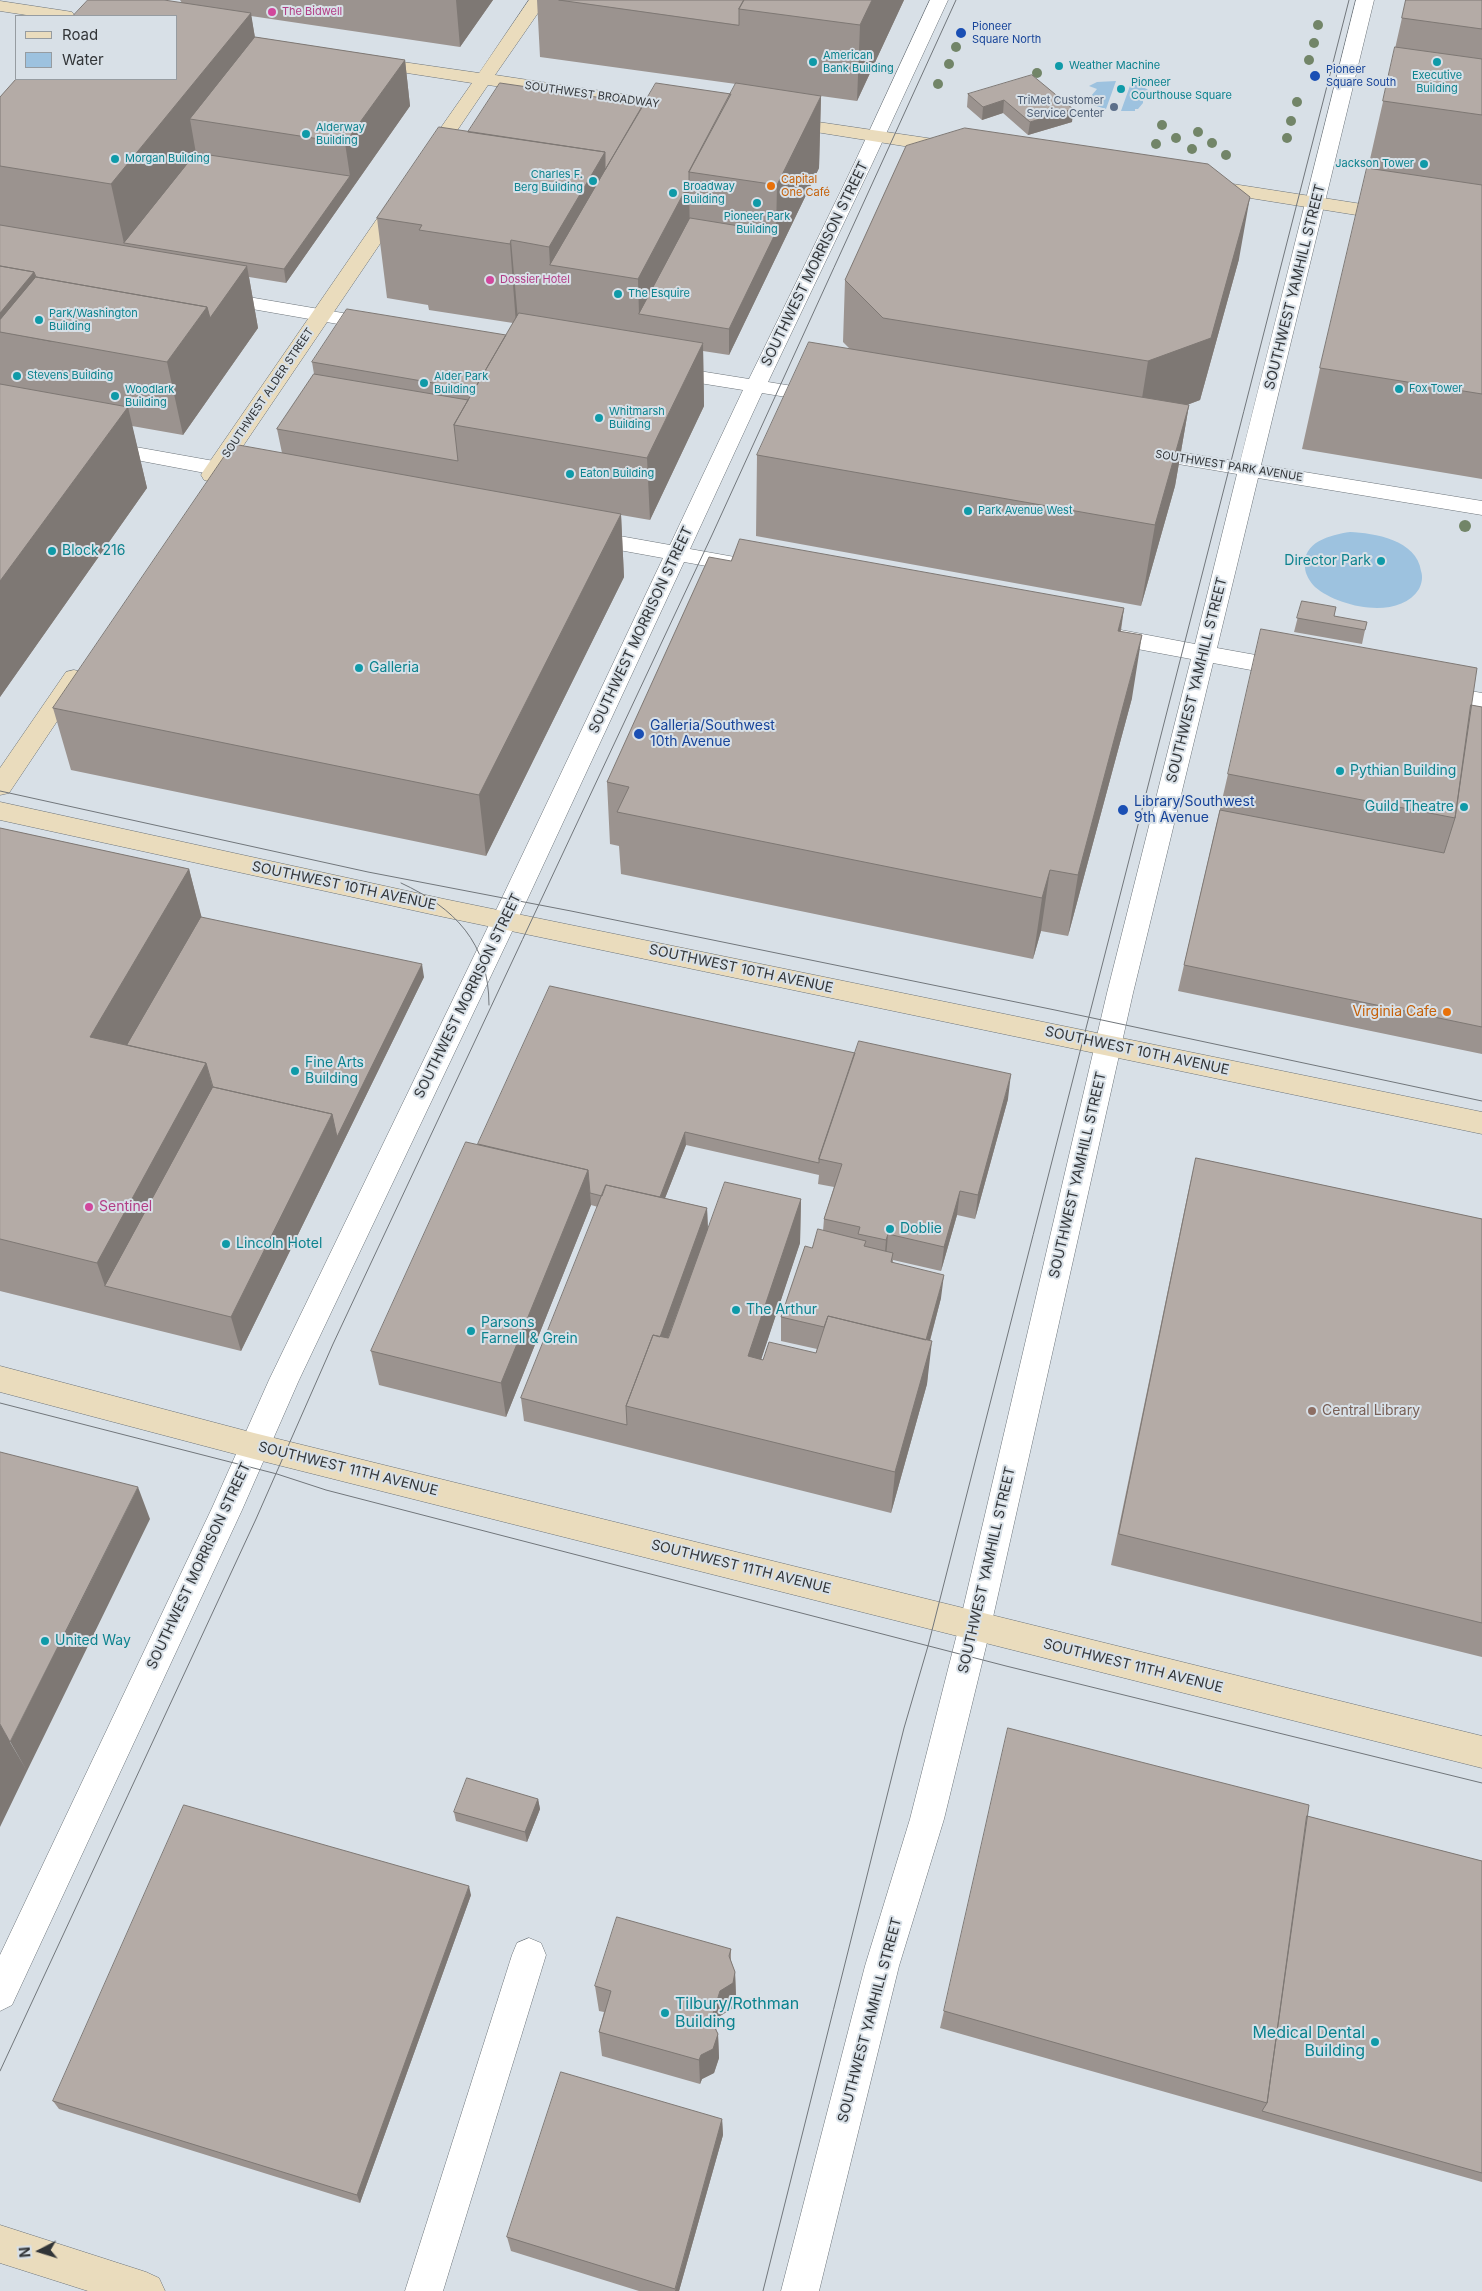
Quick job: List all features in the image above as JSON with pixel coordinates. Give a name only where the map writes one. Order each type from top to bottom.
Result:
[{"type":"main road","name":"SOUTHWEST ALDER STREET","points":[[202,490],[320,315],[538,0]]},
{"type":"main road","points":[[0,6],[59,15]]},
{"type":"main road","name":"SOUTHWEST BROADWAY","points":[[347,58],[700,110]]},
{"type":"main road","points":[[767,120],[976,152]]},
{"type":"main road","points":[[1191,184],[1414,218]]},
{"type":"main road","points":[[0,787],[87,659]]},
{"type":"main road","name":"SOUTHWEST 10TH AVENUE","points":[[0,810],[504,920],[1482,1123]]},
{"type":"main road","name":"SOUTHWEST 11TH AVENUE","points":[[0,1379],[254,1446],[1482,1752]]},
{"type":"main road","points":[[0,2244],[146,2291]]},
{"type":"street","name":"SOUTHWEST MORRISON STREET","points":[[0,1993],[227,1510],[254,1446],[939,0]]},
{"type":"street","name":"SOUTHWEST YAMHILL STREET","points":[[800,2291],[882,1966],[924,1828],[975,1626],[1108,1046],[1365,0]]},
{"type":"street","points":[[198,295],[394,327]]},
{"type":"street","points":[[647,369],[840,400]]},
{"type":"street","points":[[86,444],[262,477]]},
{"type":"street","name":"SOUTHWEST PARK AVENUE","points":[[1121,448],[1482,508]]},
{"type":"street","points":[[570,534],[767,570]]},
{"type":"street","points":[[1086,632],[1307,672]]},
{"type":"street","points":[[1414,690],[1482,701]]},
{"type":"street","points":[[424,2291],[529,1955]]},
{"type":"water","points":[[1116,81],[1106,109],[1093,105],[1095,104],[1092,102],[1091,96],[1097,89],[1089,86],[1097,82]]},
{"type":"water","points":[[1131,83],[1147,89],[1152,95],[1143,95],[1143,103],[1135,111],[1121,111]]},
{"type":"water","points":[[1350,532],[1371,534],[1393,540],[1412,552],[1418,560],[1422,578],[1419,589],[1410,599],[1398,605],[1368,608],[1338,600],[1325,594],[1313,585],[1305,570],[1305,558],[1308,551],[1319,541],[1334,535]]},
{"type":"building","points":[[88,0],[164,0],[251,13],[111,184],[0,166],[0,97],[15,80],[178,80],[178,15],[74,15]]},
{"type":"building","points":[[559,0],[744,0],[739,9],[739,25]]},
{"type":"building","points":[[744,0],[872,0],[860,25],[739,9]]},
{"type":"building","points":[[1406,0],[1482,0],[1482,29],[1402,18]]},
{"type":"building","points":[[255,37],[405,60],[345,143],[190,119]]},
{"type":"building","name":"Executive Building","points":[[1395,47],[1482,59],[1482,115],[1383,101]]},
{"type":"building","points":[[1032,75],[1073,109],[1030,122],[1004,100],[983,107],[968,94]]},
{"type":"building","points":[[500,83],[644,104],[605,170],[605,152],[468,132]]},
{"type":"building","points":[[656,83],[731,94],[689,172],[689,183],[638,279],[550,265]]},
{"type":"building","points":[[736,83],[821,96],[777,185],[689,172]]},
{"type":"building","points":[[439,127],[605,152],[549,247],[511,240],[510,244],[419,230],[422,225],[377,218]]},
{"type":"building","points":[[965,128],[1208,164],[1250,197],[1211,338],[1148,361],[883,318],[845,280],[906,146]]},
{"type":"building","points":[[196,153],[350,176],[284,269],[124,243]]},
{"type":"building","points":[[1367,168],[1482,185],[1482,394],[1320,368]]},
{"type":"building","points":[[690,218],[776,232],[729,329],[639,314]]},
{"type":"building","points":[[0,225],[247,266],[210,318],[207,307],[36,277],[34,272],[0,266]]},
{"type":"building","points":[[0,266],[34,272],[0,313]]},
{"type":"building","points":[[36,277],[207,307],[167,362],[0,332],[0,320]]},
{"type":"building","points":[[347,309],[506,335],[474,390],[312,362]]},
{"type":"building","points":[[519,313],[703,343],[647,458],[454,425]]},
{"type":"building","points":[[809,342],[1189,405],[1155,525],[757,455]]},
{"type":"building","points":[[314,374],[468,400],[454,425],[458,461],[277,429]]},
{"type":"building","points":[[0,384],[128,407],[0,581]]},
{"type":"building","name":"Galleria","points":[[233,444],[621,514],[479,795],[53,708]]},
{"type":"building","points":[[740,539],[1124,608],[1118,631],[1142,635],[1078,875],[1050,870],[1042,898],[617,812],[629,787],[607,782],[709,557],[731,561]]},
{"type":"building","points":[[1302,601],[1336,607],[1334,616],[1367,622],[1365,630],[1297,618]]},
{"type":"building","points":[[1261,629],[1477,668],[1455,818],[1228,774]]},
{"type":"building","points":[[1471,705],[1482,707],[1482,1027],[1184,965],[1220,810],[1444,853],[1455,818]]},
{"type":"building","points":[[0,828],[189,869],[90,1037],[206,1063],[97,1263],[0,1239]]},
{"type":"building","name":"Fine Arts Building","points":[[201,917],[422,964],[337,1137],[332,1114],[213,1087],[206,1063],[127,1045]]},
{"type":"building","points":[[550,986],[855,1053],[819,1163],[685,1132],[660,1197],[606,1185],[602,1196],[590,1193],[588,1170],[478,1144]]},
{"type":"building","points":[[859,1041],[1011,1074],[978,1195],[960,1191],[944,1247],[888,1234],[886,1240],[858,1234],[860,1227],[824,1219],[842,1164],[819,1159]]},
{"type":"building","name":"Lincoln Hotel","points":[[213,1087],[332,1114],[231,1317],[105,1286]]},
{"type":"building","name":"Parsons Farnell & Grein","points":[[466,1142],[588,1170],[501,1383],[371,1351]]},
{"type":"building","name":"Central Library","points":[[1196,1158],[1482,1219],[1482,1623],[1119,1534]]},
{"type":"building","points":[[725,1182],[801,1199],[748,1356],[763,1360],[769,1342],[816,1353],[828,1316],[932,1341],[895,1472],[626,1406],[653,1335],[668,1338]]},
{"type":"building","points":[[606,1185],[707,1208],[660,1337],[653,1335],[626,1406],[627,1425],[521,1398]]},
{"type":"building","points":[[818,1229],[866,1241],[864,1246],[893,1253],[891,1262],[944,1275],[926,1340],[828,1316],[824,1327],[781,1317],[805,1246],[812,1248]]},
{"type":"building","name":"United Way","points":[[0,1452],[138,1487],[10,1742],[0,1724]]},
{"type":"building","points":[[1008,1728],[1309,1805],[1267,2103],[944,2011]]},
{"type":"building","points":[[467,1778],[538,1799],[525,1832],[454,1812]]},
{"type":"building","points":[[184,1805],[469,1886],[357,2195],[53,2101]]},
{"type":"building","name":"Medical Dental Building","points":[[1307,1816],[1482,1861],[1482,2173],[1262,2111],[1267,2103]]},
{"type":"building","name":"Tilbury/Rothman Building","points":[[617,1917],[731,1949],[729,1956],[735,1972],[733,1983],[720,1991],[711,2020],[718,2034],[713,2049],[701,2055],[699,2060],[599,2032],[611,1991],[595,1986]]},
{"type":"building","points":[[561,2072],[722,2119],[675,2289],[507,2237]]},
{"type":"tram line","points":[[539,905],[712,535],[956,0]]},
{"type":"tram line","points":[[1089,1017],[1349,0]]},
{"type":"tram line","points":[[0,791],[368,872],[539,905]]},
{"type":"tram line","points":[[401,883],[438,904],[453,916],[465,930],[483,963],[489,1005]]},
{"type":"tram line","points":[[276,1474],[333,1344],[539,905]]},
{"type":"tram line","points":[[539,905],[1089,1017]]},
{"type":"tram line","points":[[928,1646],[1089,1017]]},
{"type":"tram line","points":[[1089,1017],[1482,1101]]},
{"type":"tram line","points":[[0,1403],[276,1474]]},
{"type":"tram line","points":[[0,2071],[276,1474]]},
{"type":"tram line","points":[[276,1474],[326,1490],[928,1646]]},
{"type":"tram line","points":[[763,2291],[904,1728],[928,1646]]},
{"type":"tram line","points":[[928,1646],[1482,1783]]},
{"type":"place","name":"The Bidwell","points":[[272,12]]},
{"type":"place","name":"Pioneer Square North","points":[[961,33]]},
{"type":"place","name":"American Bank Building","points":[[813,62]]},
{"type":"place","name":"Executive Building","points":[[1437,62]]},
{"type":"place","name":"Weather Machine","points":[[1059,66]]},
{"type":"place","name":"Pioneer Square South","points":[[1315,76]]},
{"type":"place","name":"Pioneer Courthouse Square","points":[[1121,89]]},
{"type":"place","name":"TriMet Customer Service Center","points":[[1114,107]]},
{"type":"place","name":"Alderway Building","points":[[306,134]]},
{"type":"place","name":"Morgan Building","points":[[115,159]]},
{"type":"place","name":"Jackson Tower","points":[[1424,164]]},
{"type":"place","name":"Charles F. Berg Building","points":[[593,181]]},
{"type":"place","name":"Capital One Café","points":[[771,186]]},
{"type":"place","name":"Broadway Building","points":[[673,193]]},
{"type":"place","name":"Pioneer Park Building","points":[[757,203]]},
{"type":"place","name":"Dossier Hotel","points":[[490,280]]},
{"type":"place","name":"The Esquire","points":[[618,294]]},
{"type":"place","name":"Park/Washington Building","points":[[39,320]]},
{"type":"place","name":"Stevens Building","points":[[17,376]]},
{"type":"place","name":"Alder Park Building","points":[[424,383]]},
{"type":"place","name":"Fox Tower","points":[[1399,389]]},
{"type":"place","name":"Woodlark Building","points":[[115,396]]},
{"type":"place","name":"Whitmarsh Building","points":[[599,418]]},
{"type":"place","name":"Eaton Building","points":[[570,474]]},
{"type":"place","name":"Park Avenue West","points":[[968,511]]},
{"type":"place","name":"Block 216","points":[[52,551]]},
{"type":"place","name":"Director Park","points":[[1381,561]]},
{"type":"place","name":"Galleria","points":[[359,668]]},
{"type":"place","name":"Galleria/Southwest 10th Avenue","points":[[639,734]]},
{"type":"place","name":"Pythian Building","points":[[1340,771]]},
{"type":"place","name":"Guild Theatre","points":[[1464,807]]},
{"type":"place","name":"Library/Southwest 9th Avenue","points":[[1123,810]]},
{"type":"place","name":"Virginia Cafe","points":[[1447,1012]]},
{"type":"place","name":"Fine Arts Building","points":[[295,1071]]},
{"type":"place","name":"Sentinel","points":[[89,1207]]},
{"type":"place","name":"Doblie","points":[[890,1229]]},
{"type":"place","name":"Lincoln Hotel","points":[[226,1244]]},
{"type":"place","name":"The Arthur","points":[[736,1310]]},
{"type":"place","name":"Parsons Farnell & Grein","points":[[471,1331]]},
{"type":"place","name":"Central Library","points":[[1312,1411]]},
{"type":"place","name":"United Way","points":[[45,1641]]},
{"type":"place","name":"Tilbury/Rothman Building","points":[[665,2013]]},
{"type":"place","name":"Medical Dental Building","points":[[1375,2042]]}]
